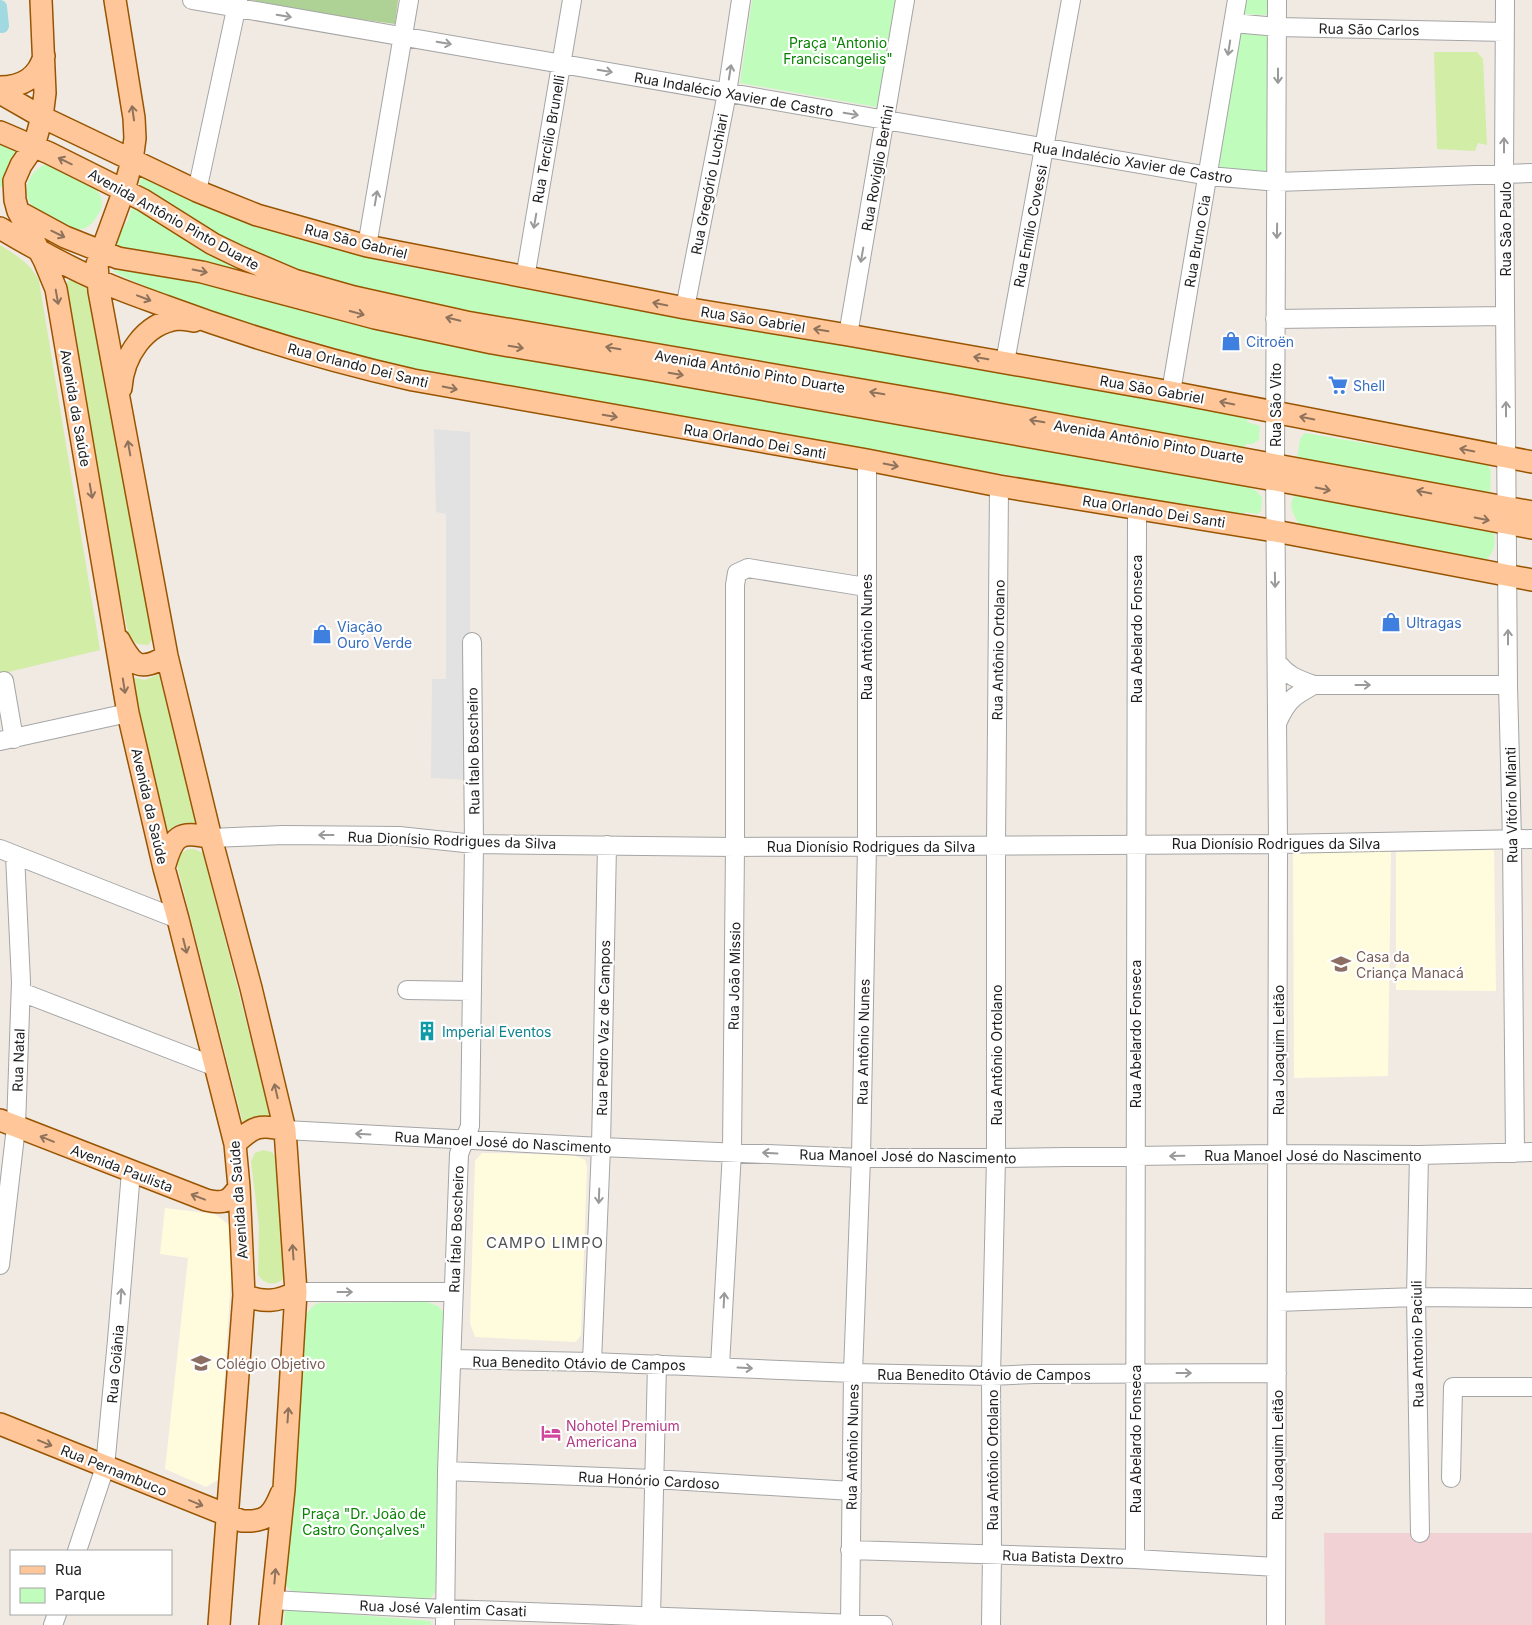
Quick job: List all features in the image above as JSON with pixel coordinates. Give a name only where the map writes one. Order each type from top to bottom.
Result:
[{"type":"main road","name":"Avenida da Saúde","points":[[41,0],[45,93],[42,117],[34,146],[21,165],[14,182],[15,200],[9,205],[40,251],[56,289],[128,713],[164,868],[235,1144],[244,1295],[219,1625]]},
{"type":"main road","points":[[115,0],[134,118],[135,138],[132,161],[124,190],[97,266],[98,281],[167,656],[285,1130],[296,1292],[284,1489],[270,1625]]},
{"type":"main road","points":[[0,87],[18,86],[33,77],[42,64],[44,53]]},
{"type":"main road","name":"Rua São Gabriel","points":[[0,93],[42,117],[197,191],[257,215],[367,246],[685,308],[1172,392],[1532,462]]},
{"type":"main road","name":"Avenida Antônio Pinto Duarte","points":[[0,132],[34,146],[124,190],[164,212],[213,244],[234,254],[294,280],[354,297],[466,322],[1506,516],[1532,528]]},
{"type":"main road","name":"Avenida Antônio Pinto Duarte","points":[[9,205],[54,232],[101,252],[135,262],[202,272],[375,318],[492,343],[1275,472]]},
{"type":"main road","name":"Rua Orlando Dei Santi","points":[[0,228],[98,281],[207,322],[368,370],[413,380],[867,460],[999,486],[1274,531],[1532,580]]},
{"type":"main road","points":[[120,400],[126,364],[134,348],[143,337],[165,323],[178,319],[207,322]]},
{"type":"main road","name":"Avenida Antônio Pinto Duarte","points":[[1506,516],[1532,512]]},
{"type":"main road","points":[[115,633],[125,652],[134,662],[144,666],[154,664],[167,656]]},
{"type":"main road","points":[[164,868],[169,850],[174,841],[184,835],[195,834],[211,838]]},
{"type":"main road","name":"Avenida Paulista","points":[[8,1123],[131,1172],[214,1202],[226,1201],[232,1197],[239,1186]]},
{"type":"main road","points":[[235,1144],[245,1134],[255,1128],[267,1126],[285,1130]]},
{"type":"main road","points":[[244,1295],[257,1300],[271,1302],[284,1299],[296,1292]]},
{"type":"main road","name":"Rua Pernambuco","points":[[0,1424],[242,1521],[261,1520],[274,1510],[284,1489]]},
{"type":"street","name":"Rua Indalécio Xavier de Castro","points":[[192,0],[237,4],[404,36],[1208,176],[1277,182],[1532,173]]},
{"type":"street","points":[[367,246],[409,0]]},
{"type":"street","name":"Rua Tercílio Brunelli","points":[[525,278],[572,0]]},
{"type":"street","name":"Rua Gregório Luchiari","points":[[685,308],[727,93],[741,0]]},
{"type":"street","name":"Rua Roviglio Bertini","points":[[848,335],[905,0]]},
{"type":"street","name":"Rua Emílio Covessi","points":[[1005,362],[1071,0]]},
{"type":"street","name":"Rua Bruno Cia","points":[[1172,392],[1237,0]]},
{"type":"street","name":"Rua São Vito","points":[[1278,0],[1274,531],[1278,721]]},
{"type":"street","name":"Rua São Paulo","points":[[1505,0],[1506,457]]},
{"type":"street","points":[[197,191],[237,4]]},
{"type":"street","name":"Rua São Carlos","points":[[1233,23],[1278,28],[1505,32]]},
{"type":"street","points":[[1275,319],[1505,316]]},
{"type":"street","name":"Rua Vitório Mianti","points":[[1506,457],[1508,685],[1512,840],[1524,1152]]},
{"type":"street","name":"Rua Antônio Nunes","points":[[850,1624],[853,1373],[861,1158],[867,846],[867,460]]},
{"type":"street","name":"Rua Antônio Ortolano","points":[[991,1625],[991,1376],[996,1158],[999,486]]},
{"type":"street","name":"Rua Abelardo Fonseca","points":[[1135,1559],[1137,508]]},
{"type":"street","name":"Rua João Missio","points":[[720,1366],[732,1152],[735,585],[737,573],[748,568],[866,587]]},
{"type":"street","name":"Rua Ítalo Boscheiro","points":[[445,1617],[447,1471],[459,1154],[470,1126],[474,844],[472,642]]},
{"type":"street","points":[[1277,662],[1286,673],[1314,685],[1508,685]]},
{"type":"street","points":[[4,681],[7,740],[128,713]]},
{"type":"street","points":[[1278,721],[1286,704],[1297,694],[1314,685]]},
{"type":"street","name":"Rua Joaquim Leitão","points":[[1276,1625],[1278,721]]},
{"type":"street","name":"Rua Dionísio Rodrigues da Silva","points":[[211,838],[283,835],[410,836],[474,844],[735,846],[1278,844],[1532,839]]},
{"type":"street","name":"Rua Pedro Vaz de Campos","points":[[592,1362],[601,1147],[607,845]]},
{"type":"street","points":[[7,852],[178,919]]},
{"type":"street","name":"Rua Natal","points":[[0,1265],[8,1123],[21,992],[7,852]]},
{"type":"street","points":[[407,990],[472,991]]},
{"type":"street","points":[[21,992],[216,1067]]},
{"type":"street","name":"Rua Manoel José do Nascimento","points":[[285,1130],[601,1147],[861,1158],[1278,1154],[1419,1155],[1524,1152]]},
{"type":"street","name":"Rua Antonio Paciuli","points":[[1419,1155],[1416,1298],[1420,1533]]},
{"type":"street","name":"Rua Goiânia","points":[[77,1550],[105,1466],[131,1172]]},
{"type":"street","points":[[296,1292],[454,1292]]},
{"type":"street","points":[[1277,1302],[1416,1298],[1532,1298]]},
{"type":"street","name":"Rua Benedito Otávio de Campos","points":[[452,1360],[592,1362],[853,1373],[991,1376],[1034,1374],[1277,1373]]},
{"type":"street","points":[[651,1616],[657,1364]]},
{"type":"street","points":[[1451,1478],[1453,1387],[1532,1387]]},
{"type":"street","name":"Rua Honório Cardoso","points":[[447,1471],[852,1491]]},
{"type":"street","name":"Rua Batista Dextro","points":[[850,1550],[1135,1559],[1276,1567]]},
{"type":"street","name":"Rua José Valentim Casati","points":[[272,1600],[421,1608],[445,1617],[651,1616],[883,1625]]},
{"type":"shaded area","points":[[434,429],[470,432],[470,780],[431,778],[432,679],[446,679],[446,514],[436,512]]},
{"type":"shaded area","name":"Casa da Criança Manacá","points":[[1391,850],[1388,1076],[1294,1078],[1293,851]]},
{"type":"shaded area","points":[[1494,850],[1496,991],[1396,990],[1396,852]]},
{"type":"shaded area","points":[[482,1153],[574,1155],[585,1160],[587,1167],[581,1335],[576,1342],[475,1337],[470,1323],[475,1161]]},
{"type":"shaded area","name":"Colégio Objetivo","points":[[165,1208],[215,1214],[234,1231],[218,1480],[206,1487],[165,1469],[188,1258],[160,1254]]},
{"type":"shaded area","points":[[1324,1533],[1532,1533],[1532,1625],[1325,1625]]},
{"type":"green space","points":[[250,0],[398,0],[395,24],[336,16]]},
{"type":"green space","name":"Praça \"Antonio Franciscangelis\"","points":[[752,0],[898,0],[877,107],[740,83]]},
{"type":"green space","points":[[1242,0],[1268,0],[1268,15],[1239,14]]},
{"type":"green space","points":[[1236,32],[1272,34],[1269,175],[1214,169]]},
{"type":"green space","points":[[1434,52],[1477,52],[1483,59],[1487,145],[1478,143],[1475,151],[1437,149]]},
{"type":"green space","points":[[0,140],[17,146],[20,153],[5,186],[0,187]]},
{"type":"green space","points":[[44,165],[51,165],[80,177],[98,191],[102,201],[101,208],[91,224],[83,229],[72,229],[40,213],[30,203],[27,191],[30,179],[33,173]]},
{"type":"green space","points":[[142,176],[254,225],[384,262],[682,319],[847,346],[1248,417],[1247,422],[1260,426],[1259,440],[1252,444],[1246,444],[1245,448],[466,316],[296,274],[217,237],[139,184]]},
{"type":"green space","points":[[136,205],[257,274],[256,278],[116,247],[115,241],[128,220],[132,207]]},
{"type":"green space","points":[[0,245],[27,265],[39,281],[100,650],[0,674]]},
{"type":"green space","points":[[112,271],[164,273],[1246,482],[1246,486],[1255,490],[1262,497],[1261,511],[1257,514],[1245,512],[1244,516],[449,378],[336,348],[209,310],[169,296]]},
{"type":"green space","points":[[71,279],[91,288],[153,639],[148,645],[137,644],[129,636],[112,561],[65,284]]},
{"type":"green space","points":[[1305,433],[1488,464],[1491,471],[1490,496],[1297,459],[1300,439]]},
{"type":"green space","points":[[1298,494],[1494,530],[1494,547],[1485,561],[1302,528],[1296,520],[1291,505],[1294,497]]},
{"type":"green space","points":[[159,674],[197,824],[180,824],[166,833],[131,677],[145,680]]},
{"type":"green space","points":[[189,849],[203,853],[271,1119],[256,1116],[243,1123],[176,861],[181,853]]},
{"type":"green space","points":[[263,1150],[272,1152],[277,1159],[285,1277],[271,1284],[264,1281],[258,1275],[259,1226],[251,1161],[255,1153]]},
{"type":"green space","name":"Praça \"Dr. João de Castro Gonçalves\"","points":[[427,1302],[438,1306],[446,1315],[437,1590],[429,1600],[295,1594],[286,1586],[283,1580],[304,1318],[312,1307],[318,1303]]},
{"type":"green space","points":[[285,1609],[431,1621],[431,1625],[284,1625]]},
{"type":"waterway","points":[[0,7],[2,26]]},
{"type":"place","name":"Citroën","points":[[1231,341]]},
{"type":"place","name":"Shell","points":[[1338,385]]},
{"type":"place","name":"Ultragas","points":[[1391,622]]},
{"type":"place","name":"Viação Ouro Verde","points":[[322,634]]},
{"type":"place","name":"Casa da Criança Manacá","points":[[1341,964]]},
{"type":"place","name":"Imperial Eventos","points":[[427,1031]]},
{"type":"place","name":"Colégio Objetivo","points":[[201,1363]]},
{"type":"place","name":"Nohotel Premium Americana","points":[[551,1433]]},
{"type":"district","name":"CAMPO LIMPO","points":[[545,1242]]}]
